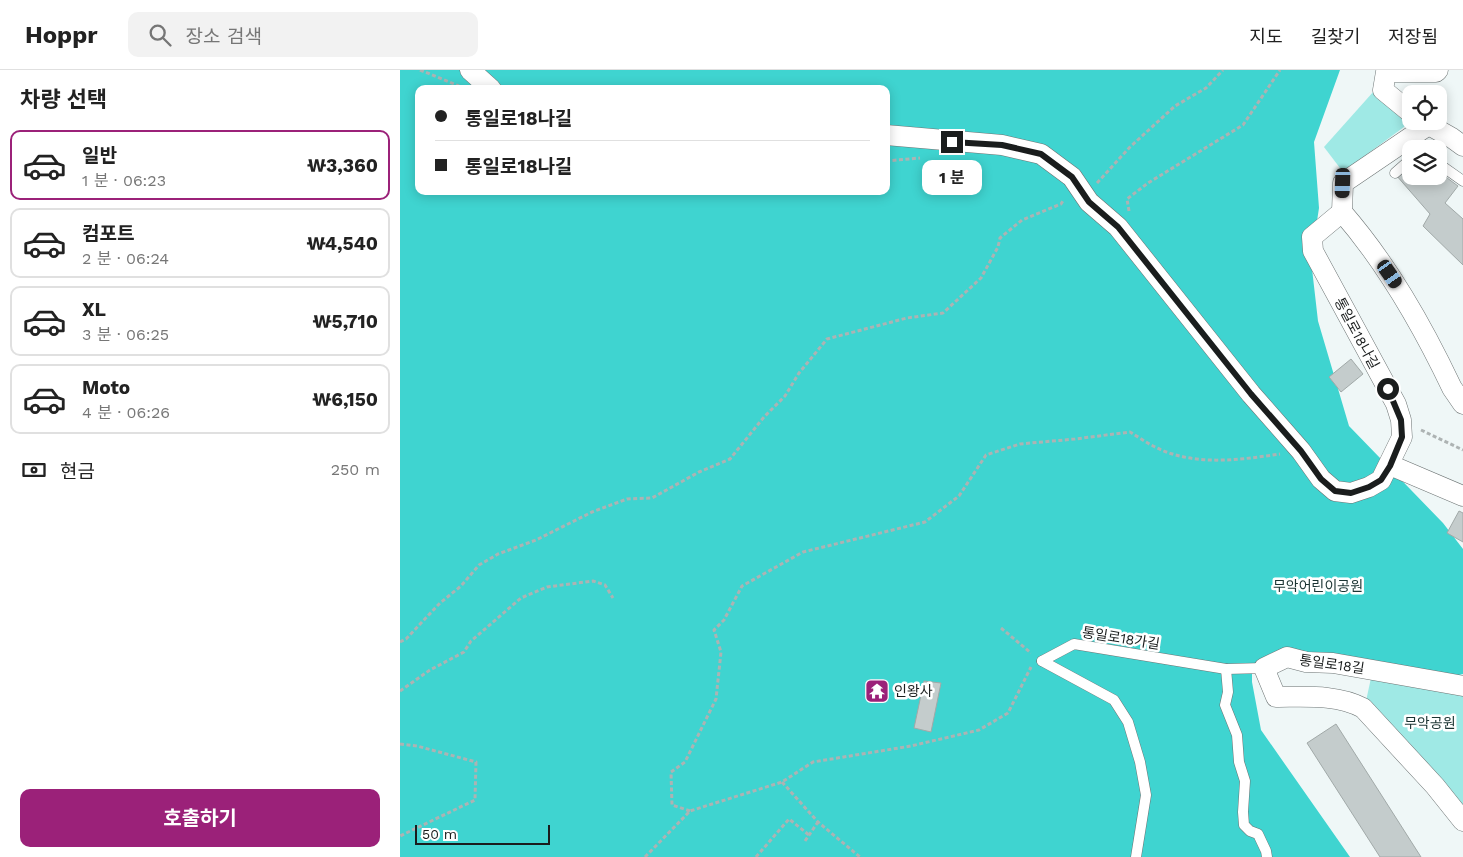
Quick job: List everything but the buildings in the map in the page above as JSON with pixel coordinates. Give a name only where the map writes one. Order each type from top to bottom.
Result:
[{"type":"street","points":[[470,70],[487,85]]},
{"type":"street","points":[[1402,106],[1382,90],[1386,72],[1436,72],[1438,70]]},
{"type":"street","points":[[1415,130],[1343,183],[1342,212],[1363,237],[1398,287],[1452,388],[1463,404]]},
{"type":"street","points":[[1438,130],[1463,146]]},
{"type":"street","name":"통일로18나길","points":[[890,135],[1002,145],[1041,154],[1072,177],[1089,202],[1118,227],[1251,394],[1301,451],[1321,479],[1335,491],[1351,493],[1369,487],[1381,480],[1390,466],[1402,437],[1401,420],[1396,404],[1313,251],[1312,237],[1342,212]]},
{"type":"street","points":[[1390,466],[1463,496]]},
{"type":"street","name":"통일로18길","points":[[1264,668],[1287,657],[1306,662],[1333,663],[1463,686]]},
{"type":"street","points":[[1264,668],[1276,697],[1318,697],[1352,702],[1363,708],[1435,786],[1463,821]]},
{"type":"lane","points":[[1395,172],[1402,166]]},
{"type":"lane","points":[[1447,170],[1463,181]]},
{"type":"lane","name":"통일로18가길","points":[[1042,661],[1074,644],[1226,668],[1264,668]]},
{"type":"lane","points":[[1042,661],[1114,700],[1128,722],[1140,762],[1146,795],[1136,857]]},
{"type":"lane","points":[[1226,668],[1228,692],[1225,705],[1237,736],[1239,762],[1245,781],[1242,812],[1244,825],[1258,834],[1267,857]]},
{"type":"path","points":[[420,70],[455,85]]},
{"type":"path","points":[[1131,219],[1127,199],[1148,183],[1243,125],[1280,70]]},
{"type":"path","points":[[400,642],[412,633],[440,603],[461,586],[479,566],[498,554],[536,540],[592,512],[626,499],[652,498],[699,472],[730,459],[764,417],[785,396],[799,373],[827,339],[908,318],[943,313],[981,278],[998,247],[1000,238],[1022,220],[1061,204],[1072,177]]},
{"type":"path","points":[[1401,420],[1463,450]]},
{"type":"path","points":[[690,810],[672,805],[671,772],[686,762],[716,699],[721,652],[714,630],[724,620],[742,586],[803,552],[925,522],[959,496],[986,455],[1020,444],[1130,432],[1154,447],[1185,458],[1231,461],[1285,453]]},
{"type":"path","points":[[400,690],[430,670],[464,652],[471,641],[521,598],[547,587],[593,581],[605,585],[613,598]]},
{"type":"path","points":[[1001,628],[1022,647],[1042,661]]},
{"type":"path","points":[[645,857],[690,810],[782,782],[813,762],[911,746],[978,730],[1008,713],[1033,663],[1042,661]]},
{"type":"path","points":[[400,744],[417,746],[476,762],[475,800],[400,836]]},
{"type":"path","points":[[782,782],[818,822],[860,857]]},
{"type":"path","points":[[756,857],[789,819],[809,834]]},
{"type":"path","points":[[805,841],[818,822]]},
{"type":"green space","name":"무악어린이공원","points":[[400,70],[1340,70],[1314,142],[1319,208],[1311,260],[1318,321],[1349,426],[1443,523],[1463,549],[1463,674],[1438,680],[1267,660],[1252,671],[1252,682],[1261,730],[1350,857],[400,857]]},
{"type":"green space","points":[[1374,91],[1402,118],[1402,128],[1343,172],[1324,147]]},
{"type":"green space","name":"무악공원","points":[[1371,678],[1463,696],[1463,808],[1366,701]]},
{"type":"place","name":"인왕사","points":[[877,691]]},
{"type":"route","points":[[952,142],[1002,145],[1041,154],[1072,177],[1089,202],[1118,227],[1251,394],[1301,451],[1321,479],[1335,491],[1351,493],[1369,487],[1381,480],[1390,466],[1402,437],[1401,420],[1396,404],[1388,389]]}]
